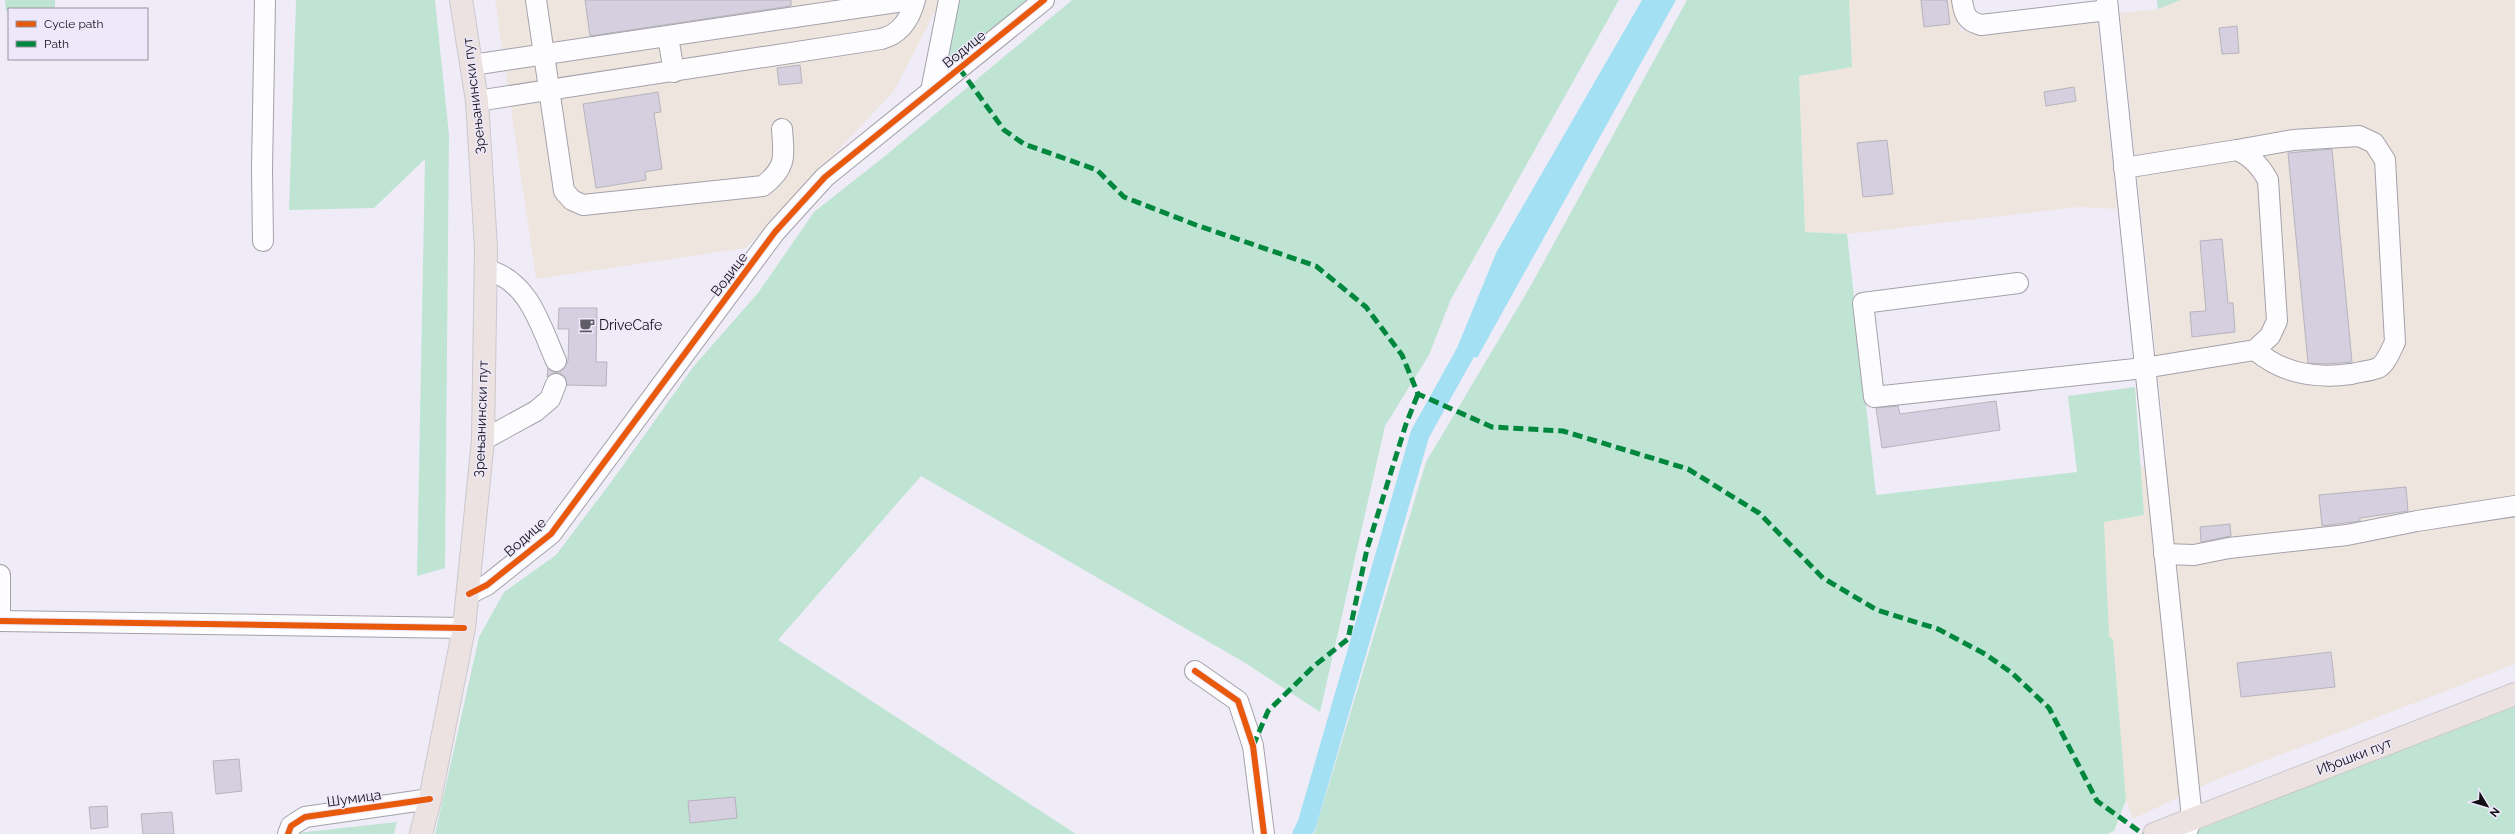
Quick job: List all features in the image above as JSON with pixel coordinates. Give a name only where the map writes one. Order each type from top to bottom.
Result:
[{"type":"main road","name":"Зрењанински пут","points":[[421,834],[430,799],[464,628],[469,594],[482,440],[487,270],[477,102],[461,0]]},
{"type":"main road","name":"Иђошки пут","points":[[2154,834],[2189,826],[2515,694]]},
{"type":"street","points":[[263,241],[262,169],[265,0]]},
{"type":"street","points":[[536,0],[564,191],[572,200],[583,204],[763,186],[774,177],[784,161],[782,129]]},
{"type":"street","points":[[472,65],[910,0]]},
{"type":"street","points":[[477,102],[890,37],[903,26],[915,0]]},
{"type":"street","points":[[930,91],[949,0]]},
{"type":"street","name":"Водице","points":[[469,594],[487,585],[551,534],[775,232],[825,177],[1044,0]]},
{"type":"street","points":[[1962,0],[1964,14],[1970,20],[1981,25],[2108,5],[2164,554],[2189,826]]},
{"type":"street","points":[[668,37],[674,72]]},
{"type":"street","points":[[2124,168],[2293,140],[2359,136],[2374,143],[2385,160],[2395,342],[2386,358],[2379,367],[2360,372],[2340,375],[2313,375],[2291,372],[2278,367],[2255,350]]},
{"type":"street","points":[[2018,283],[1863,303],[1874,396],[2144,368],[2255,350],[2270,336],[2277,321],[2268,180],[2254,160],[2237,150]]},
{"type":"street","points":[[487,270],[503,277],[528,300],[537,314],[556,361]]},
{"type":"street","points":[[482,440],[509,427],[536,410],[550,399],[556,384]]},
{"type":"street","points":[[2164,554],[2194,555],[2229,548],[2347,535],[2417,521],[2515,506]]},
{"type":"street","points":[[0,575],[0,621],[464,628]]},
{"type":"street","points":[[1195,671],[1238,701],[1253,746],[1264,834]]},
{"type":"street","name":"Шумица","points":[[288,834],[291,826],[305,817],[430,799]]},
{"type":"shaded area","points":[[495,0],[941,0],[894,91],[746,248],[536,279]]},
{"type":"shaded area","points":[[1849,0],[1955,0],[1960,31],[2097,19],[2117,209],[2079,207],[1847,234],[1805,232],[1799,76],[1852,67]]},
{"type":"shaded area","points":[[2181,0],[2515,0],[2515,664],[2213,781],[2133,819],[2126,800],[2091,476],[2167,461],[2120,13],[2158,9]]},
{"type":"green space","points":[[5,0],[55,0],[55,8],[8,8],[8,11],[6,11]]},
{"type":"green space","points":[[296,0],[435,0],[449,135],[445,568],[417,576],[425,159],[374,208],[289,210]]},
{"type":"green space","points":[[960,0],[1031,0],[945,68]]},
{"type":"green space","points":[[1072,0],[1619,0],[1451,299],[1429,355],[1385,426],[1320,712],[1242,661],[921,476],[778,640],[1076,834],[435,834],[479,637],[504,592],[556,555],[614,478],[693,367],[758,293],[814,212],[885,156]]},
{"type":"green space","points":[[1687,0],[1849,0],[1852,67],[1799,76],[1805,232],[1847,234],[1876,495],[2077,472],[2068,396],[2135,387],[2144,515],[2104,522],[2109,636],[2113,640],[2126,800],[2114,831],[2107,834],[1314,834],[1426,462],[1530,287]]},
{"type":"green space","points":[[2157,0],[2181,0],[2158,9]]},
{"type":"green space","points":[[2515,705],[2515,834],[2187,834],[2203,828]]},
{"type":"green space","points":[[397,822],[394,834],[296,834],[297,833]]},
{"type":"water","points":[[1642,0],[1676,0],[1477,358],[1457,348],[1497,251]]},
{"type":"building","points":[[585,0],[791,0],[791,6],[590,36]]},
{"type":"building","points":[[1921,0],[1947,0],[1950,24],[1924,27]]},
{"type":"building","points":[[2237,26],[2239,53],[2222,54],[2219,28]]},
{"type":"building","points":[[800,65],[802,83],[779,85],[777,68]]},
{"type":"building","points":[[2074,87],[2076,101],[2046,106],[2044,92]]},
{"type":"building","points":[[658,92],[661,112],[654,113],[662,169],[645,172],[646,180],[596,188],[583,104]]},
{"type":"building","points":[[1887,140],[1893,194],[1863,197],[1857,143]]},
{"type":"building","points":[[2332,149],[2352,362],[2325,364],[2308,363],[2288,153]]},
{"type":"building","points":[[2222,239],[2228,303],[2233,303],[2235,332],[2192,337],[2190,312],[2206,311],[2200,241]]},
{"type":"building","points":[[559,308],[597,308],[596,362],[607,362],[606,386],[567,385],[565,377],[560,373],[554,373],[547,377],[548,368],[554,372],[560,372],[568,361],[569,329],[558,329]]},
{"type":"building","points":[[1996,401],[2000,430],[1882,448],[1876,408],[1898,406],[1900,414]]},
{"type":"building","points":[[2406,487],[2408,511],[2360,518],[2360,521],[2322,526],[2319,495]]},
{"type":"building","points":[[2230,524],[2231,536],[2201,542],[2200,527]]},
{"type":"building","points":[[2331,652],[2335,687],[2241,697],[2237,663]]},
{"type":"building","points":[[239,759],[242,791],[216,794],[213,761]]},
{"type":"building","points":[[735,797],[737,818],[690,823],[688,801]]},
{"type":"building","points":[[107,806],[108,827],[91,829],[89,807]]},
{"type":"building","points":[[172,812],[174,834],[143,834],[141,814]]},
{"type":"waterway","points":[[1302,834],[1307,824],[1420,434],[1478,330]]},
{"type":"marked path","points":[[959,68],[1004,130],[1024,144],[1097,170],[1124,197],[1196,225],[1316,266],[1366,307],[1402,355],[1418,394],[1492,427],[1563,431],[1688,469],[1759,513],[1823,578],[1877,610],[1938,629],[1985,654],[2012,673],[2049,708],[2097,801],[2143,834]]},
{"type":"marked path","points":[[1253,746],[1268,711],[1314,666],[1348,639],[1367,549],[1406,424],[1418,394]]},
{"type":"cycle path","points":[[469,594],[487,585],[551,534],[775,232],[825,177],[1044,0]]},
{"type":"cycle path","points":[[0,621],[464,628]]},
{"type":"cycle path","points":[[1195,671],[1238,701],[1253,746],[1264,834]]},
{"type":"cycle path","points":[[288,834],[291,826],[305,817],[430,799]]},
{"type":"place","name":"DriveCafe","points":[[587,325]]}]
